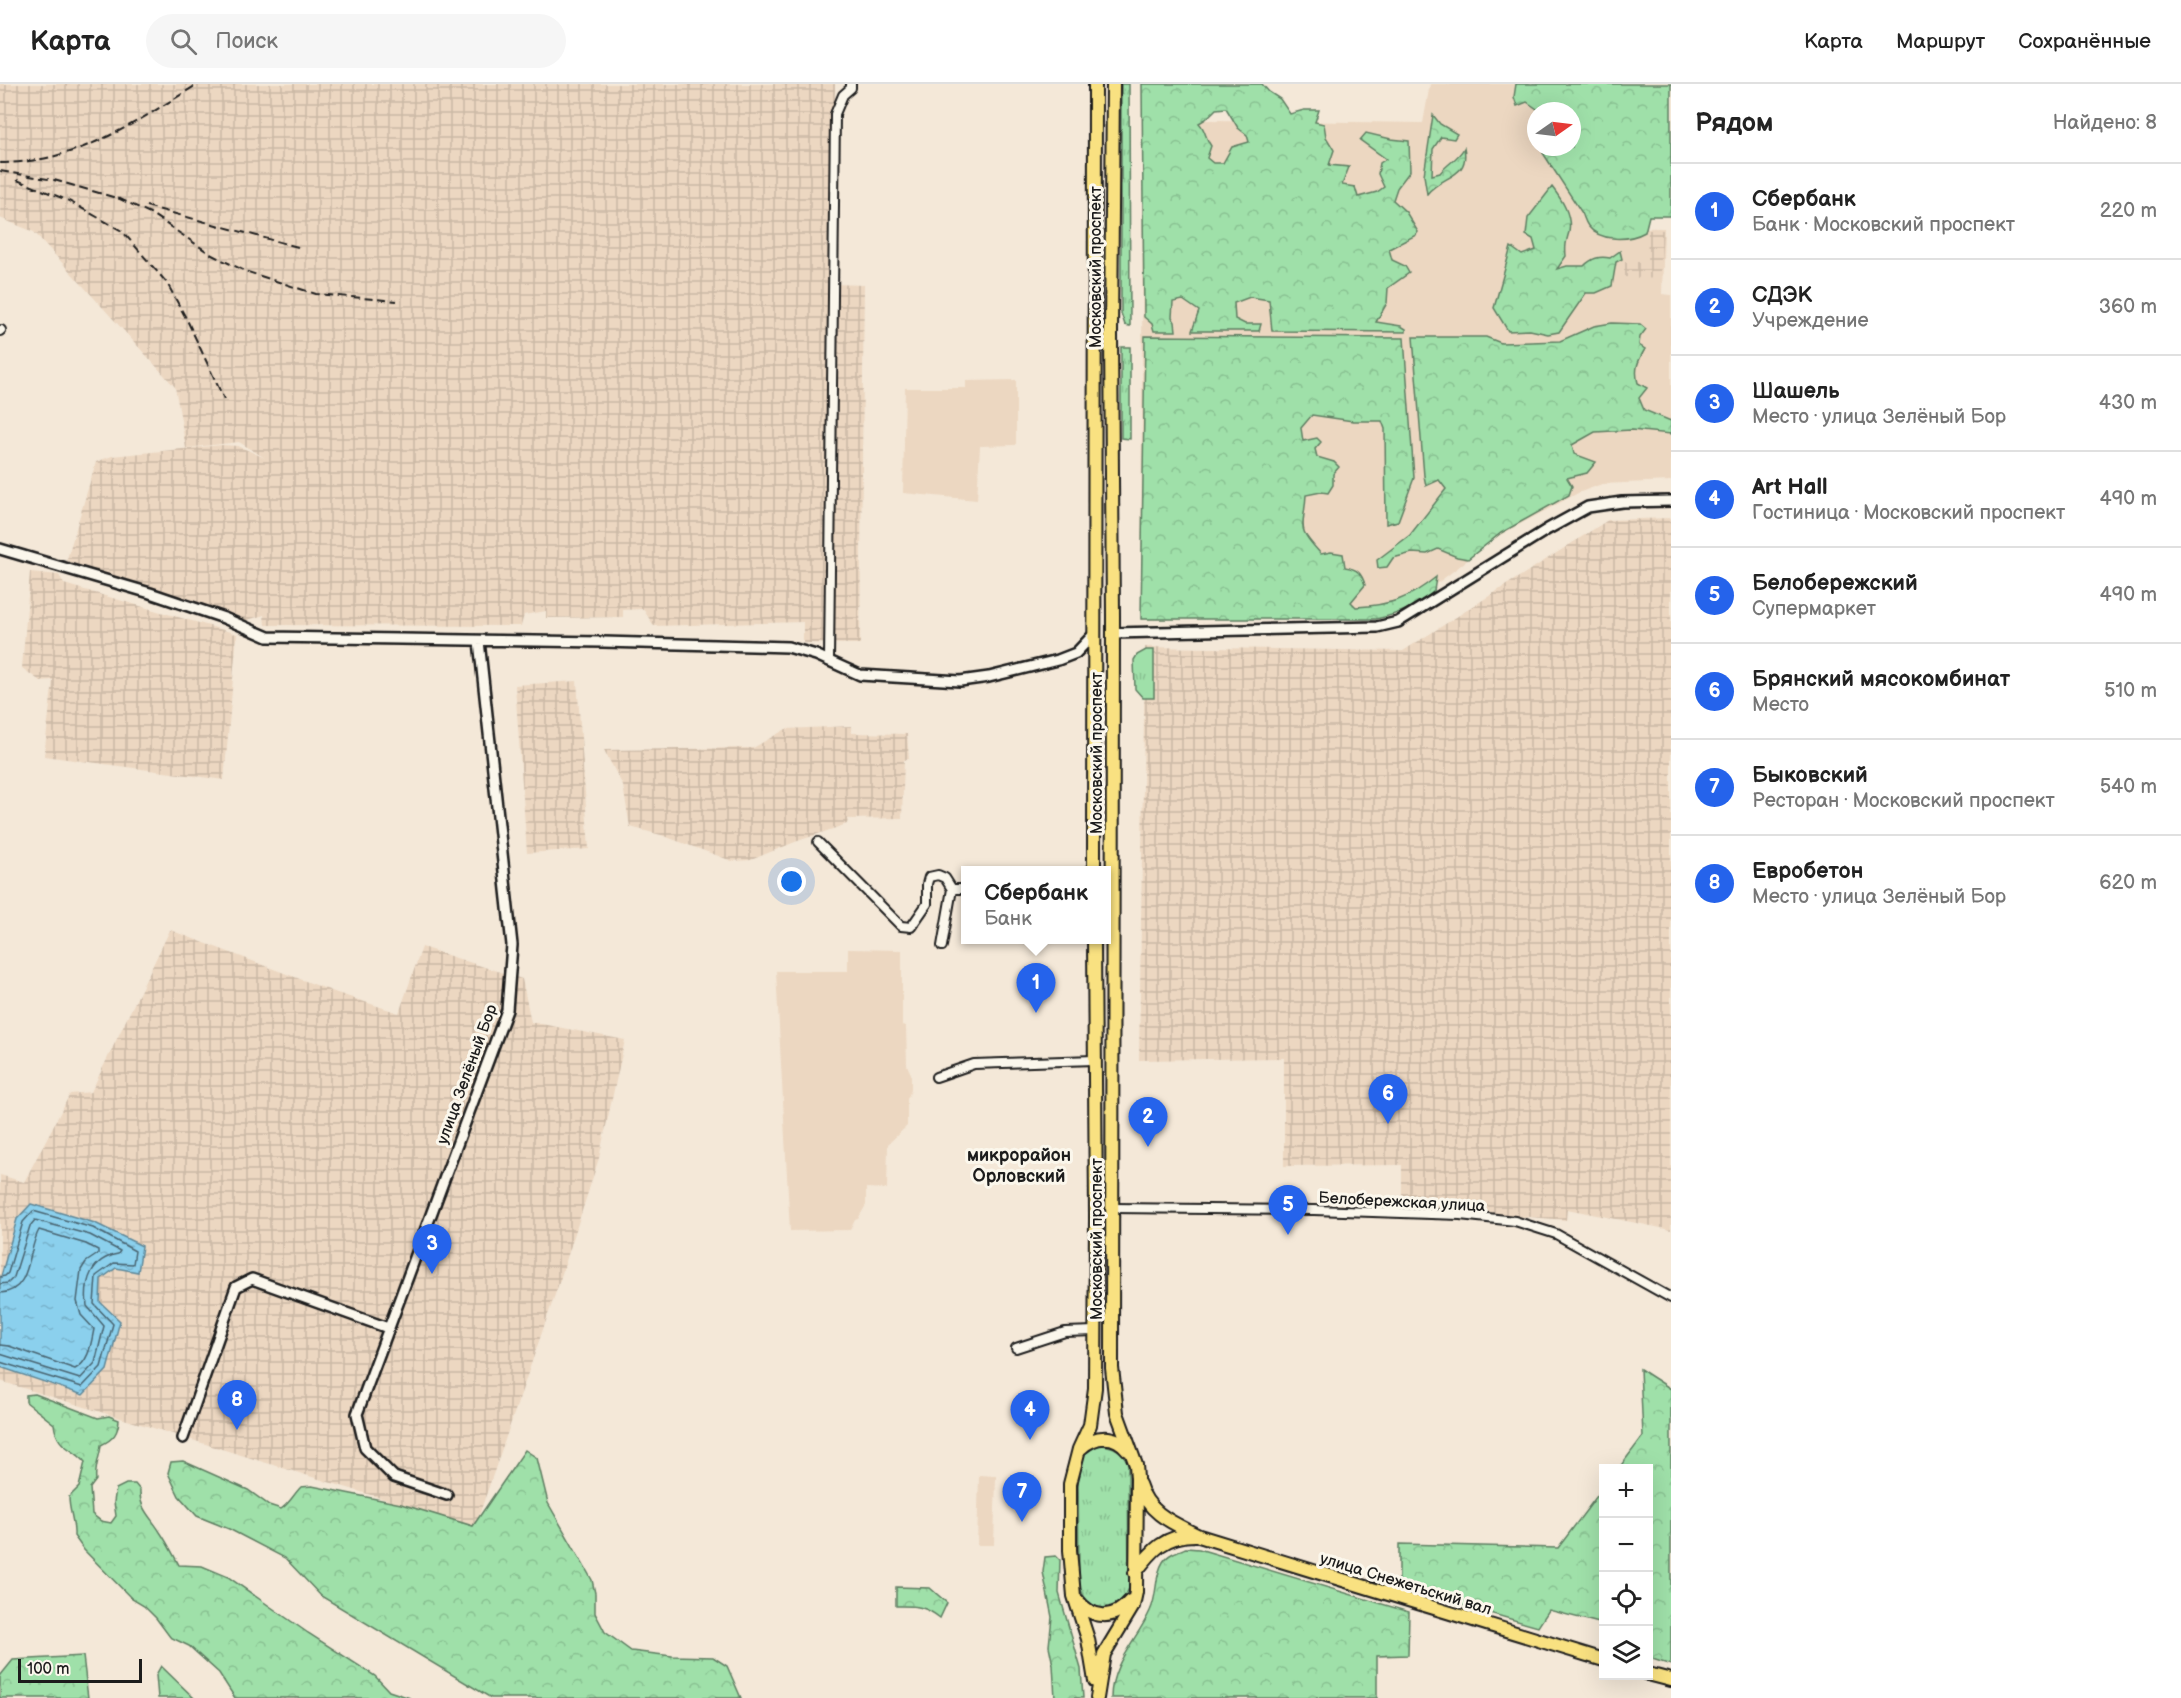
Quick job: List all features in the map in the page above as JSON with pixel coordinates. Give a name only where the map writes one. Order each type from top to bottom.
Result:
[{"type":"main road","name":"Московский проспект","points":[[1094,866],[1095,84]]},
{"type":"main road","name":"Московский проспект","points":[[1113,84],[1111,490],[1113,1392],[1119,1421],[1132,1456],[1137,1478],[1136,1592]]},
{"type":"main road","points":[[1094,634],[1113,633]]},
{"type":"main road","name":"Московский проспект","points":[[1094,944],[1095,1332],[1092,1412],[1090,1425],[1079,1449],[1070,1484],[1070,1550],[1074,1596],[1088,1639],[1097,1698]]},
{"type":"main road","points":[[1079,1449],[1095,1439],[1110,1438],[1125,1446],[1132,1456]]},
{"type":"main road","name":"улица Снежетьский вал","points":[[1137,1478],[1143,1496],[1155,1512],[1199,1536],[1599,1658]]},
{"type":"main road","name":"улица Снежетьский вал","points":[[1135,1573],[1146,1558],[1163,1543],[1183,1535],[1199,1536]]},
{"type":"main road","points":[[1074,1596],[1087,1611],[1100,1616],[1112,1615],[1122,1610],[1136,1592]]},
{"type":"main road","points":[[1097,1698],[1104,1654],[1133,1606],[1136,1592]]},
{"type":"main road","points":[[1653,1675],[1671,1680]]},
{"type":"street","points":[[829,661],[835,114],[843,94],[851,88],[851,84]]},
{"type":"street","points":[[1113,633],[1377,627],[1398,622],[1548,529],[1588,507],[1622,502],[1671,501]]},
{"type":"street","points":[[0,549],[150,593],[224,618],[268,638],[788,647],[806,651],[860,675],[960,681],[989,677],[1058,660],[1076,653],[1094,634]]},
{"type":"street","name":"улица Зелёный Бор","points":[[447,1495],[394,1477],[365,1448],[357,1414],[507,1010],[512,945],[479,641]]},
{"type":"street","points":[[818,842],[901,926],[911,927],[927,904],[929,877],[945,878],[952,889],[942,946]]},
{"type":"street","points":[[952,889],[961,889]]},
{"type":"street","points":[[936,1077],[974,1064],[1095,1060]]},
{"type":"street","name":"Белобережская улица","points":[[1113,1208],[1326,1210],[1460,1215],[1515,1221],[1556,1234],[1671,1298]]},
{"type":"street","points":[[183,1438],[236,1287],[252,1279],[388,1328]]},
{"type":"street","points":[[1016,1348],[1065,1332],[1095,1332]]},
{"type":"shaded area","points":[[0,84],[835,84],[834,284],[864,285],[860,644],[803,643],[803,622],[654,626],[643,609],[623,610],[623,617],[546,618],[546,611],[524,615],[521,626],[265,625],[264,615],[241,622],[222,611],[66,562],[96,462],[112,456],[222,445],[238,446],[265,458],[239,442],[186,448],[175,387],[34,232],[0,218]]},
{"type":"shaded area","points":[[1430,84],[1579,84],[1581,102],[1527,102],[1527,156],[1581,156],[1581,103],[1594,227],[1664,228],[1662,294],[1671,295],[1671,481],[1602,484],[1578,493],[1500,535],[1439,582],[1388,610],[1358,617],[1141,620],[1143,119],[1423,123]]},
{"type":"shaded area","points":[[1648,230],[1663,230],[1660,279],[1624,277],[1624,262],[1647,262]]},
{"type":"shaded area","points":[[1016,380],[1016,445],[980,446],[977,500],[903,493],[905,388],[966,388],[966,381]]},
{"type":"shaded area","points":[[1671,518],[1671,1230],[1567,1209],[1566,1220],[1402,1207],[1402,1165],[1284,1166],[1284,1058],[1139,1060],[1145,647],[1403,651],[1608,520]]},
{"type":"shaded area","points":[[30,572],[59,575],[64,584],[237,634],[224,780],[44,756],[53,680],[40,681],[22,668]]},
{"type":"shaded area","points":[[577,681],[589,849],[527,853],[515,685]]},
{"type":"shaded area","points":[[851,726],[852,733],[907,734],[909,759],[904,760],[902,818],[848,819],[847,824],[751,860],[732,861],[661,835],[630,827],[623,786],[604,750],[753,748],[786,729]]},
{"type":"shaded area","points":[[170,930],[337,993],[399,1013],[422,947],[522,979],[531,1022],[625,1040],[599,1158],[559,1283],[475,1527],[0,1381],[0,1175],[24,1182],[70,1094],[91,1092]]},
{"type":"shaded area","points":[[848,949],[902,950],[902,1025],[906,1026],[907,1065],[911,1074],[911,1090],[907,1099],[907,1126],[888,1144],[887,1189],[866,1188],[866,1205],[850,1230],[790,1231],[776,971],[848,971]]},
{"type":"shaded area","points":[[979,1475],[996,1476],[994,1545],[977,1545]]},
{"type":"green space","points":[[1121,84],[1129,84],[1130,326],[1125,325],[1121,313]]},
{"type":"green space","points":[[1142,84],[1262,84],[1280,99],[1290,114],[1304,110],[1319,110],[1315,122],[1324,124],[1326,137],[1334,150],[1329,165],[1349,167],[1342,185],[1355,187],[1358,197],[1377,192],[1384,187],[1378,174],[1380,163],[1386,159],[1360,140],[1366,133],[1409,141],[1410,171],[1397,188],[1393,200],[1406,212],[1418,232],[1389,249],[1392,260],[1405,266],[1409,273],[1388,288],[1387,303],[1376,322],[1401,326],[1406,329],[1406,332],[1272,331],[1269,300],[1250,297],[1234,303],[1235,319],[1245,324],[1261,324],[1259,331],[1192,331],[1199,311],[1183,300],[1173,302],[1172,317],[1176,331],[1154,331],[1152,324],[1144,317]],"holes":[[[1226,108],[1238,128],[1247,135],[1249,142],[1232,147],[1223,163],[1213,163],[1207,158],[1211,146],[1199,123],[1216,109]]]},
{"type":"green space","points":[[1516,84],[1671,84],[1671,216],[1649,216],[1645,232],[1631,237],[1607,237],[1593,231],[1545,156],[1581,156],[1581,102],[1527,102],[1517,106],[1514,97]]},
{"type":"green space","points":[[1433,115],[1440,124],[1457,134],[1454,139],[1441,137],[1433,149],[1432,175],[1440,173],[1464,148],[1465,158],[1459,171],[1427,194],[1424,175]]},
{"type":"green space","points":[[1552,187],[1565,208],[1570,226],[1566,256],[1557,269],[1567,266],[1584,266],[1593,259],[1610,258],[1620,251],[1622,259],[1616,262],[1612,286],[1596,293],[1586,293],[1559,332],[1548,334],[1530,330],[1508,331],[1494,308],[1511,247],[1522,255],[1536,250],[1533,239],[1526,235],[1528,218]]},
{"type":"green space","points":[[1612,323],[1640,324],[1646,329],[1640,337],[1639,345],[1645,349],[1636,373],[1638,383],[1647,388],[1639,398],[1644,410],[1671,421],[1671,434],[1631,430],[1595,432],[1572,445],[1574,454],[1596,462],[1587,473],[1567,478],[1572,486],[1569,495],[1501,533],[1468,559],[1438,549],[1427,554],[1412,553],[1393,558],[1387,567],[1378,568],[1377,560],[1410,535],[1446,489],[1439,480],[1426,486],[1413,337],[1486,337],[1501,343],[1560,341],[1594,326]]},
{"type":"green space","points":[[1145,336],[1404,338],[1414,478],[1398,521],[1386,524],[1385,429],[1382,421],[1353,421],[1312,415],[1301,428],[1303,441],[1317,438],[1321,442],[1315,449],[1317,457],[1334,462],[1339,467],[1333,474],[1333,485],[1328,493],[1306,495],[1303,527],[1307,538],[1321,554],[1331,552],[1343,554],[1345,567],[1361,575],[1365,585],[1351,602],[1356,607],[1399,600],[1417,591],[1436,577],[1434,591],[1407,609],[1376,619],[1141,619]]},
{"type":"green space","points":[[1121,347],[1130,347],[1130,439],[1121,438]]},
{"type":"green space","points":[[1146,650],[1154,650],[1154,698],[1143,698],[1135,689],[1134,660],[1137,655]]},
{"type":"green space","points":[[1640,1369],[1671,1389],[1671,1665],[1653,1659],[1653,1464],[1622,1464],[1643,1436]]},
{"type":"green space","points":[[35,1394],[98,1418],[109,1416],[119,1420],[118,1429],[114,1435],[101,1445],[96,1480],[90,1488],[92,1514],[101,1521],[111,1523],[116,1516],[114,1502],[116,1489],[126,1484],[135,1484],[140,1490],[144,1508],[179,1565],[202,1566],[228,1577],[375,1676],[389,1691],[410,1698],[235,1698],[219,1673],[189,1646],[170,1637],[156,1618],[144,1606],[132,1599],[84,1550],[74,1536],[69,1497],[79,1487],[85,1462],[61,1443],[54,1424],[26,1402],[26,1395]]},
{"type":"green space","points":[[1098,1445],[1116,1449],[1128,1464],[1129,1588],[1124,1598],[1110,1608],[1095,1606],[1088,1601],[1079,1583],[1078,1469],[1084,1454]]},
{"type":"green space","points":[[525,1450],[537,1458],[548,1503],[592,1580],[595,1593],[595,1613],[605,1632],[631,1651],[672,1656],[713,1657],[727,1666],[741,1698],[491,1698],[321,1596],[285,1558],[229,1529],[197,1516],[179,1496],[168,1473],[171,1462],[183,1461],[248,1490],[269,1505],[281,1509],[301,1487],[312,1486],[401,1504],[473,1526]]},
{"type":"green space","points":[[1599,1493],[1599,1623],[1549,1610],[1538,1627],[1399,1587],[1399,1544],[1558,1548]]},
{"type":"green space","points":[[1186,1548],[1199,1549],[1409,1612],[1408,1655],[1377,1656],[1377,1698],[1111,1698],[1115,1674],[1145,1622],[1152,1605],[1160,1567],[1173,1553]]},
{"type":"green space","points":[[1056,1556],[1060,1560],[1059,1593],[1081,1669],[1083,1698],[1055,1698],[1049,1646],[1052,1617],[1043,1572],[1045,1557]]},
{"type":"green space","points":[[896,1587],[930,1588],[947,1603],[940,1618],[919,1607],[896,1606]]},
{"type":"green space","points":[[83,1656],[88,1698],[0,1698],[0,1676],[13,1660]]},
{"type":"green space","points":[[161,1666],[194,1698],[158,1698],[156,1675]]},
{"type":"water","points":[[31,1204],[95,1223],[142,1246],[138,1272],[116,1268],[101,1279],[100,1302],[120,1321],[107,1370],[83,1395],[0,1367],[0,1280],[17,1219]]},
{"type":"railway","points":[[0,163],[55,156],[80,148],[128,126],[198,84]]},
{"type":"railway","points":[[0,171],[54,180],[120,199],[150,213],[212,255],[245,271],[316,294],[397,301]]},
{"type":"railway","points":[[17,180],[67,200],[122,231],[167,283],[224,399]]},
{"type":"railway","points":[[146,206],[298,247]]},
{"type":"place","name":"Сбербанк","points":[[1036,1013]]},
{"type":"place","name":"Брянский мясокомбинат","points":[[1388,1124]]},
{"type":"place","name":"СДЭК","points":[[1148,1147]]},
{"type":"place","name":"Белобережский","points":[[1288,1235]]},
{"type":"place","name":"Шашель","points":[[432,1274]]},
{"type":"place","name":"Евробетон","points":[[237,1430]]},
{"type":"place","name":"Art Hall","points":[[1030,1440]]},
{"type":"place","name":"Быковский","points":[[1022,1522]]},
{"type":"district","name":"микрорайон Орловский","points":[[1019,1165]]}]
